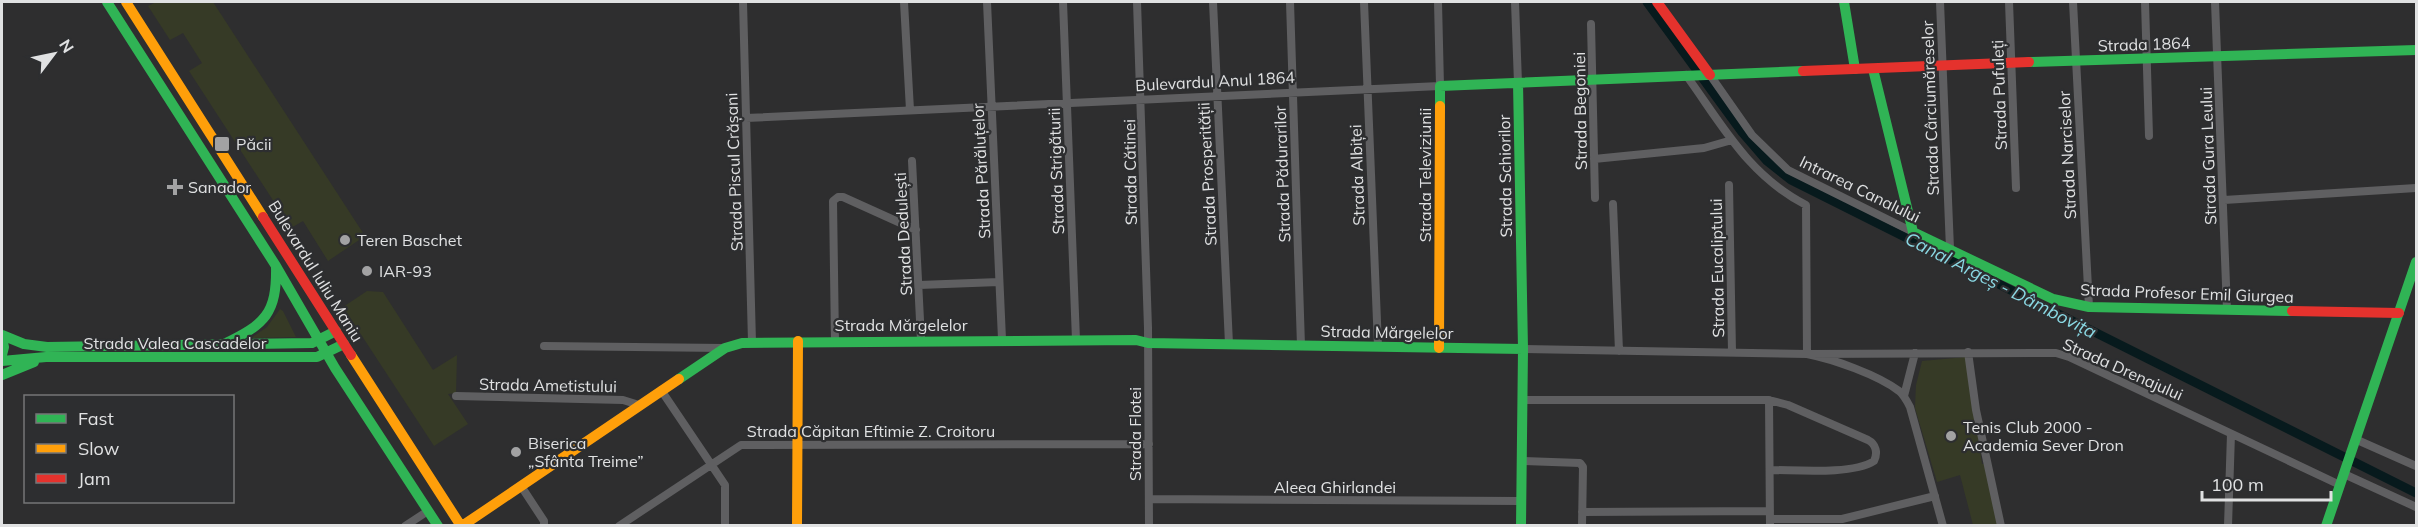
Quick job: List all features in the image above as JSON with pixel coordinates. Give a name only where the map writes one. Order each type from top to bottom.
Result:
[{"type":"street","name":"Bulevardul Iuliu Maniu","points":[[107,2],[276,266],[327,354],[438,525]]},
{"type":"street","name":"Bulevardul Iuliu Maniu","points":[[126,2],[461,525]]},
{"type":"street","name":"Strada Piscul Crășani","points":[[743,2],[752,342]]},
{"type":"street","points":[[904,2],[910,110]]},
{"type":"street","name":"Strada Părăluțelor","points":[[987,2],[1002,339]]},
{"type":"street","name":"Strada Strigăturii","points":[[1063,2],[1076,340]]},
{"type":"street","name":"Strada Cătinei","points":[[1137,2],[1142,100],[1148,343]]},
{"type":"street","name":"Strada Prosperității","points":[[1213,2],[1229,344]]},
{"type":"street","name":"Strada Pădurarilor","points":[[1290,2],[1301,345]]},
{"type":"street","name":"Strada Albiței","points":[[1364,2],[1377,346]]},
{"type":"street","name":"Strada Televiziunii","points":[[1438,2],[1439,348]]},
{"type":"street","name":"Strada Schiorilor","points":[[1515,2],[1523,350],[1521,525]]},
{"type":"street","name":"Intrarea Canalului","points":[[1657,2],[1752,135],[1788,170],[1950,249]]},
{"type":"street","points":[[1844,2],[1855,69]]},
{"type":"street","name":"Strada Cârciumăreselor","points":[[1940,2],[1950,249]]},
{"type":"street","name":"Strada Pufuleți","points":[[2009,2],[2016,188]]},
{"type":"street","name":"Strada Narciselor","points":[[2073,2],[2089,307]]},
{"type":"street","points":[[2145,2],[2149,136]]},
{"type":"street","name":"Strada Gura Leului","points":[[2216,2],[2227,310]]},
{"type":"street","name":"Strada Begoniei","points":[[1591,24],[1595,198]]},
{"type":"street","name":"Strada 1864","points":[[1686,75],[2416,50]]},
{"type":"street","points":[[1873,69],[1913,232]]},
{"type":"street","points":[[1686,75],[1732,140],[1763,177],[1778,189],[1806,205],[1807,354]]},
{"type":"street","name":"Bulevardul Anul 1864","points":[[746,118],[1686,75]]},
{"type":"street","points":[[1594,159],[1704,148],[1732,140]]},
{"type":"street","name":"Strada Dedulești","points":[[912,161],[921,340]]},
{"type":"street","name":"Strada Eucaliptului","points":[[1729,185],[1732,352]]},
{"type":"street","points":[[2224,200],[2416,188]]},
{"type":"street","points":[[835,341],[833,201],[838,197],[843,197],[916,230]]},
{"type":"street","points":[[1613,204],[1619,351]]},
{"type":"street","name":"Strada Profesor Emil Giurgea","points":[[1950,249],[2053,299],[2089,307],[2399,313]]},
{"type":"street","points":[[2326,525],[2416,262]]},
{"type":"street","points":[[221,345],[254,329],[271,311],[276,297],[276,266]]},
{"type":"street","points":[[919,285],[999,282]]},
{"type":"street","name":"Strada Valea Cascadelor","points":[[2,336],[24,344],[47,347],[221,345],[319,341],[336,331]]},
{"type":"street","points":[[2,336],[4,347],[2,355]]},
{"type":"street","name":"Strada Mărgelelor","points":[[544,346],[725,348],[752,342],[1002,339],[1807,354],[1845,365],[1894,388],[1904,396]]},
{"type":"street","points":[[797,525],[798,341]]},
{"type":"street","name":"Strada Flotei","points":[[1148,343],[1149,525]]},
{"type":"street","name":"Strada Valea Cascadelor","points":[[2,361],[46,357],[221,359],[317,357],[344,344]]},
{"type":"street","name":"Strada Mărgelelor","points":[[461,525],[725,348]]},
{"type":"street","points":[[1915,352],[1904,396],[1910,407],[1943,525]]},
{"type":"street","points":[[1968,352],[1976,410],[2001,525]]},
{"type":"street","name":"Strada Drenajului","points":[[1807,354],[2056,353],[2070,357],[2340,485]]},
{"type":"street","points":[[2,375],[46,357]]},
{"type":"street","points":[[661,390],[725,485],[725,525]]},
{"type":"street","name":"Strada Ametistului","points":[[456,396],[623,400],[639,405]]},
{"type":"street","points":[[1522,400],[1769,400],[1788,405],[1868,440],[1874,444],[1876,451],[1874,460],[1864,465],[1837,469],[1770,470]]},
{"type":"street","points":[[1769,400],[1770,518]]},
{"type":"street","points":[[2228,525],[2231,434]]},
{"type":"street","points":[[2355,439],[2416,466]]},
{"type":"street","name":"Strada Căpitan Eftimie Z. Croitoru","points":[[619,525],[741,445],[1149,444]]},
{"type":"street","points":[[1522,461],[1580,463],[1583,467],[1582,525]]},
{"type":"street","points":[[2344,474],[2416,507]]},
{"type":"street","points":[[520,486],[544,521],[544,525]]},
{"type":"street","points":[[1582,512],[1842,522],[1935,495]]},
{"type":"street","name":"Aleea Ghirlandei","points":[[1149,499],[1521,501]]},
{"type":"street","points":[[405,525],[428,511]]},
{"type":"green space","points":[[156,2],[213,2],[365,236],[328,261],[303,221],[291,228],[189,71],[202,63],[183,33],[170,40],[148,6]]},
{"type":"green space","points":[[367,291],[383,292],[433,370],[457,355],[456,393],[448,394],[468,424],[434,446],[343,307]]},
{"type":"green space","points":[[280,309],[296,337],[251,338],[267,327]]},
{"type":"green space","name":"Tenis Club 2000 - Academia Sever Dron","points":[[1966,357],[1982,464],[1989,463],[2004,525],[1973,525],[1960,475],[1937,482],[1915,408],[1916,385],[1922,361]]},
{"type":"waterway","name":"Canal Argeș - Dâmbovița","points":[[1647,2],[1742,132],[1767,161],[1791,180],[2416,493]]},
{"type":"traffic: fast","points":[[107,2],[276,266],[335,368],[438,526]]},
{"type":"traffic: fast","points":[[1844,2],[1855,69]]},
{"type":"traffic: fast","points":[[2029,62],[2416,50]]},
{"type":"traffic: fast","points":[[1873,69],[1913,232],[2053,299],[2089,307],[2292,311]]},
{"type":"traffic: fast","points":[[1440,106],[1440,86],[1803,71]]},
{"type":"traffic: fast","points":[[1518,83],[1523,349],[1521,526]]},
{"type":"traffic: fast","points":[[2326,526],[2416,262]]},
{"type":"traffic: fast","points":[[224,344],[250,330],[266,316],[274,296],[276,266]]},
{"type":"traffic: fast","points":[[2,335],[24,344],[47,347],[312,343],[336,331]]},
{"type":"traffic: fast","points":[[2,338],[4,347],[2,355]]},
{"type":"traffic: fast","points":[[679,379],[725,348],[742,343],[1136,340],[1148,343],[1523,349]]},
{"type":"traffic: fast","points":[[2,361],[46,357],[317,357],[344,344]]},
{"type":"traffic: fast","points":[[2,375],[34,362]]},
{"type":"traffic: slow","points":[[126,2],[263,217]]},
{"type":"traffic: slow","points":[[1439,348],[1440,106]]},
{"type":"traffic: slow","points":[[797,526],[798,341]]},
{"type":"traffic: slow","points":[[351,355],[461,526]]},
{"type":"traffic: slow","points":[[462,526],[679,379]]},
{"type":"traffic: jam","points":[[1657,2],[1710,75]]},
{"type":"traffic: jam","points":[[1803,71],[2029,62]]},
{"type":"traffic: jam","points":[[263,217],[351,355]]},
{"type":"traffic: jam","points":[[2292,311],[2399,313]]},
{"type":"place","name":"Păcii","points":[[222,144]]},
{"type":"place","name":"Sanador","points":[[175,187]]},
{"type":"place","name":"Teren Baschet","points":[[345,240]]},
{"type":"place","name":"IAR-93","points":[[367,271]]},
{"type":"place","name":"Tenis Club 2000 - Academia Sever Dron","points":[[1951,436]]},
{"type":"place","name":"Biserica „Sfânta Treime”","points":[[516,452]]}]
